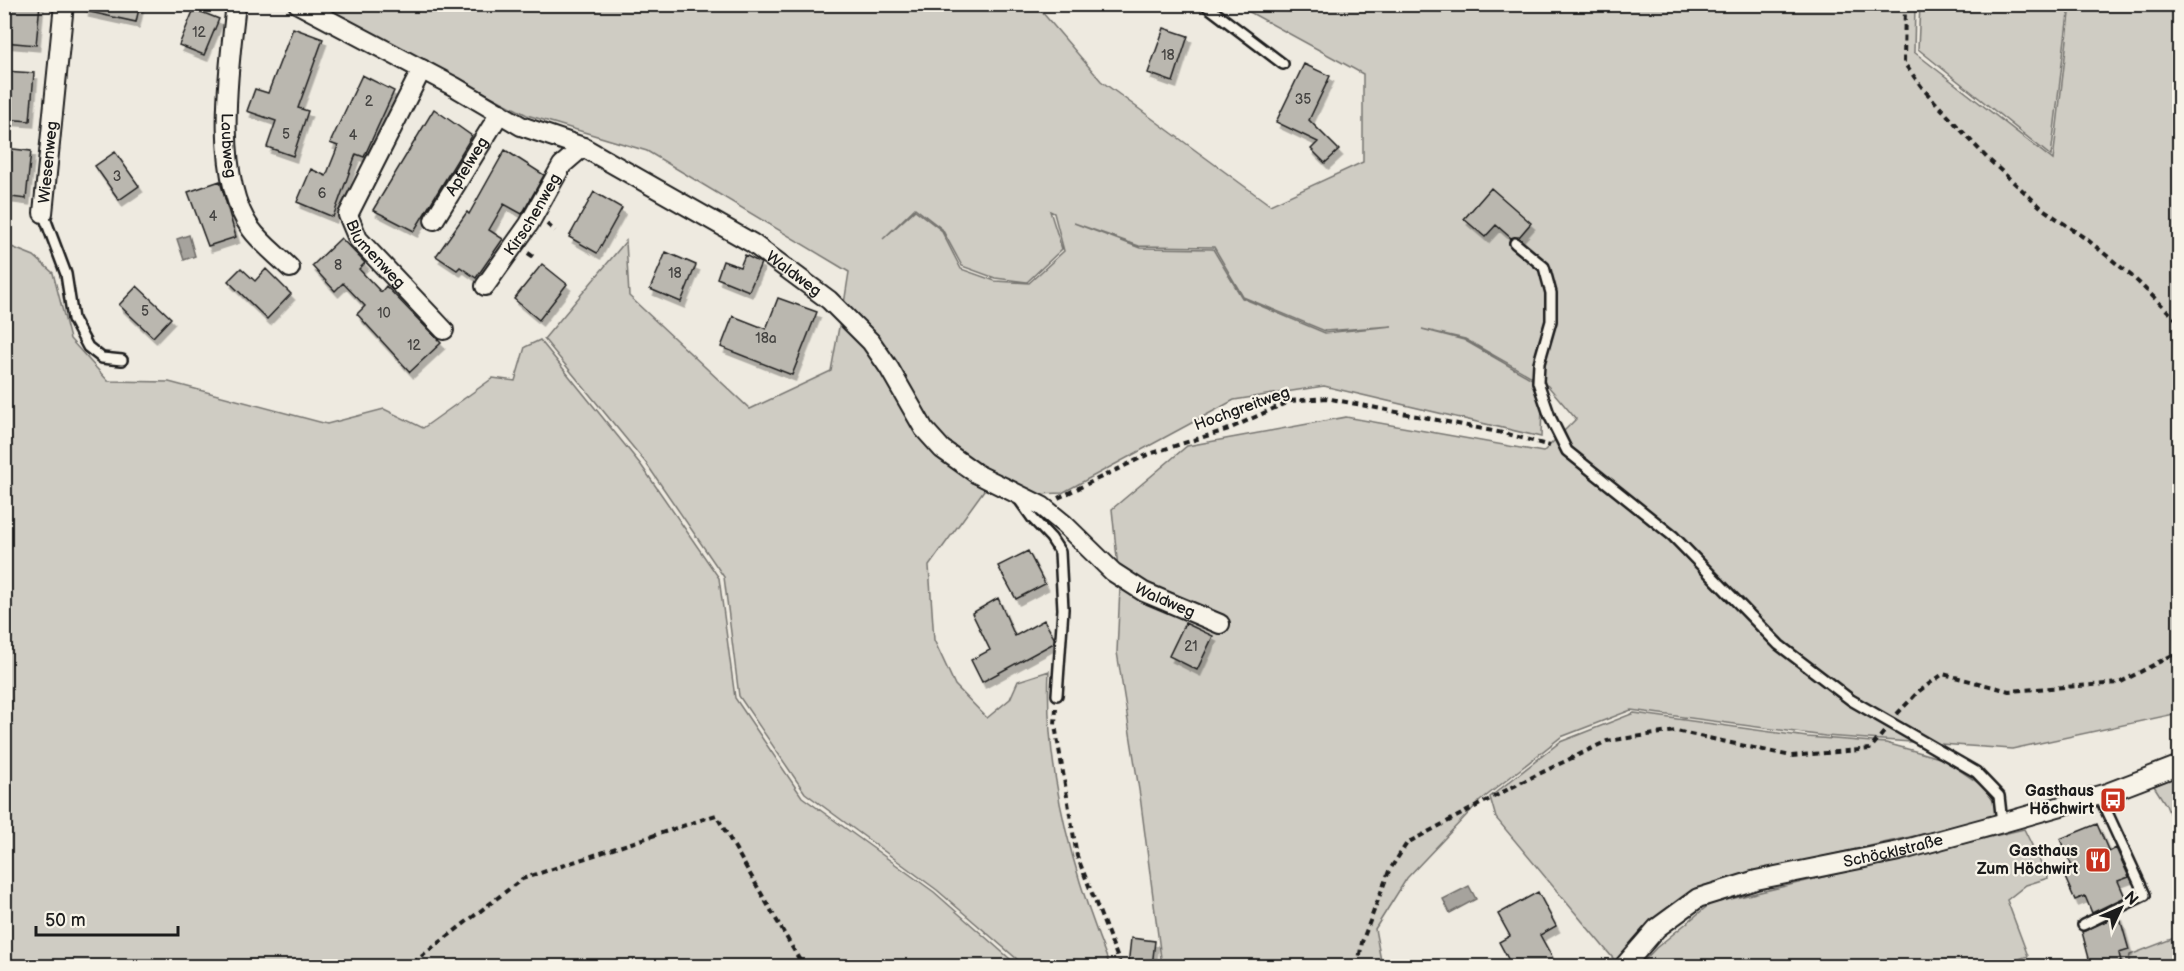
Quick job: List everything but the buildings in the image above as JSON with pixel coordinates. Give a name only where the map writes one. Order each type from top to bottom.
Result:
[{"type":"street","name":"Wiesenweg","points":[[43,213],[64,4]]},
{"type":"street","name":"Laubweg","points":[[236,4],[231,50],[226,148],[229,174],[239,207],[251,229],[290,268]]},
{"type":"street","name":"Waldweg","points":[[298,4],[422,69],[521,126],[583,147],[752,243],[829,300],[871,342],[924,429],[942,449],[977,474],[1042,506],[1113,572],[1144,592],[1220,624]]},
{"type":"street","name":"Blumenweg","points":[[422,69],[348,215],[358,239],[444,330]]},
{"type":"street","name":"Apfelweg","points":[[434,220],[500,113]]},
{"type":"street","name":"Kirschenweg","points":[[485,286],[529,224],[562,165],[583,147]]},
{"type":"street","name":"Schöcklstraße","points":[[1624,966],[1658,928],[1698,898],[1756,880],[1899,851],[2002,823],[2099,795],[2180,765]]},
{"type":"lane","points":[[1204,4],[1283,64]]},
{"type":"lane","name":"Wiesenweg","points":[[43,213],[66,274],[73,319],[78,329],[88,347],[102,358],[122,360]]},
{"type":"lane","points":[[1515,243],[1544,267],[1551,293],[1551,321],[1539,363],[1538,382],[1550,417],[1567,451],[1673,536],[1779,645],[1851,700],[1976,772],[1999,796],[2002,823]]},
{"type":"lane","points":[[1015,493],[1060,552],[1063,609],[1057,695]]},
{"type":"lane","points":[[2083,925],[2145,895],[2099,795]]},
{"type":"path","points":[[1905,4],[1904,63],[1924,90],[1987,158],[2043,209],[2133,277],[2180,323]]},
{"type":"path","name":"Hochgreitweg","points":[[1042,506],[1149,454],[1229,429],[1290,401],[1326,398],[1508,434],[1567,451]]},
{"type":"path","points":[[1358,966],[1362,942],[1389,871],[1407,843],[1520,783],[1607,741],[1676,731],[1791,756],[1869,749],[1919,691],[1942,674],[2009,691],[2119,682],[2180,651]]},
{"type":"path","points":[[1057,695],[1055,725],[1077,856],[1121,966]]},
{"type":"path","points":[[392,966],[413,963],[522,879],[716,816],[803,966]]},
{"type":"shaded area","points":[[325,5],[1036,5],[1101,81],[1270,205],[1363,162],[1363,74],[1244,9],[1247,5],[1915,5],[1914,52],[2053,160],[2071,5],[2179,5],[2179,713],[2012,749],[1825,736],[1631,710],[1561,737],[1480,801],[1407,878],[1375,929],[1382,966],[1162,966],[1140,796],[1117,652],[1120,588],[1112,509],[1187,446],[1346,417],[1543,452],[1576,419],[1548,386],[1465,339],[1422,329],[1464,340],[1532,379],[1542,406],[1541,437],[1324,386],[1234,400],[1062,493],[1038,494],[1005,483],[942,442],[844,304],[849,272],[647,151],[527,115],[346,20]],"holes":[[[915,208],[942,229],[962,266],[995,278],[1027,282],[1062,249],[1050,211],[1054,213],[1064,251],[1029,283],[995,281],[961,269],[941,230],[915,210],[883,239]],[[1074,223],[1139,246],[1214,247],[1243,297],[1325,331],[1392,326],[1325,333],[1242,298],[1213,249],[1140,248]]]},
{"type":"shaded area","points":[[1920,5],[2069,5],[2051,156],[1918,49]]},
{"type":"shaded area","points":[[189,235],[195,256],[184,260],[177,239]]},
{"type":"shaded area","points":[[626,241],[629,296],[750,409],[831,371],[841,316],[902,397],[987,486],[929,566],[934,640],[955,685],[987,718],[1010,699],[1018,681],[1049,671],[1051,746],[1056,784],[1073,859],[1110,966],[1025,966],[937,890],[805,793],[739,696],[724,577],[646,463],[544,339]]},
{"type":"shaded area","points":[[4,244],[34,256],[53,273],[70,339],[108,381],[169,382],[327,424],[384,409],[423,428],[493,378],[515,381],[525,347],[540,340],[641,465],[719,578],[735,698],[802,797],[934,892],[1018,966],[5,966]]},
{"type":"shaded area","points":[[1634,713],[1807,737],[1886,743],[1943,759],[1984,787],[1996,805],[1994,818],[1732,877],[1694,889],[1654,920],[1617,963],[1496,818],[1490,797],[1560,742]]},
{"type":"shaded area","points":[[2179,775],[2179,837],[2166,805],[2154,786]]},
{"type":"shaded area","points":[[2024,829],[2048,878],[2026,885],[2007,900],[2028,956],[1998,966],[1639,966],[1656,948],[1710,904]]},
{"type":"shaded area","points":[[1469,886],[1476,899],[1450,913],[1443,899]]},
{"type":"shaded area","points":[[2179,936],[2179,966],[2128,966],[2130,955]]},
{"type":"place","name":"Gasthaus Höchwirt","points":[[2113,800]]},
{"type":"place","name":"Gasthaus Zum Höchwirt","points":[[2098,860]]}]
